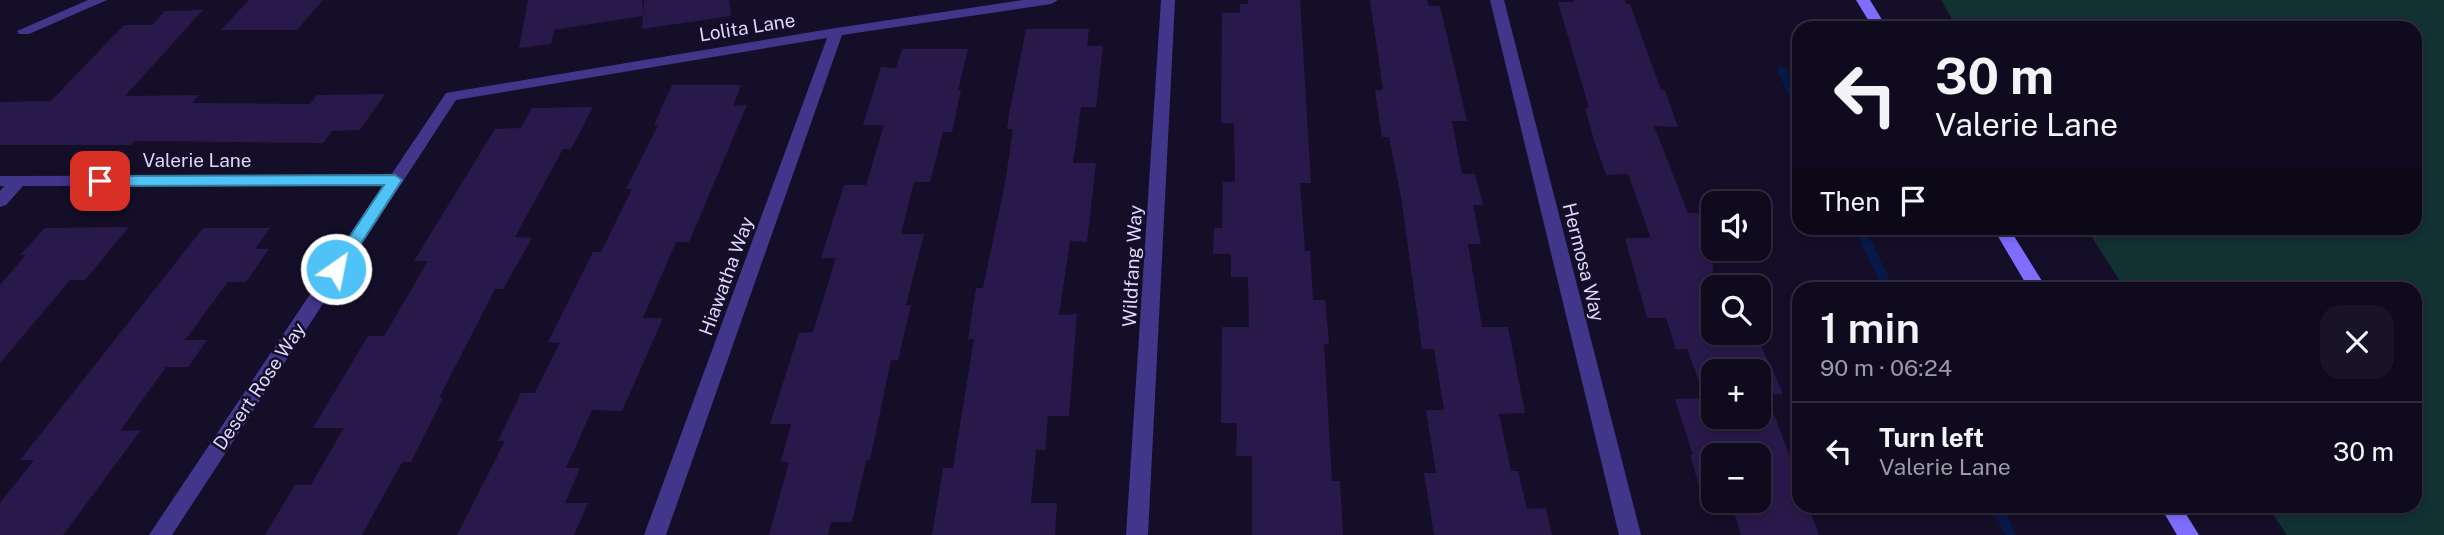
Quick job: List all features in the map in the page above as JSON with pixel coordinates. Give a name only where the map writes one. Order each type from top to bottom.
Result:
[{"type":"main road","points":[[1863,0],[1876,21]]},
{"type":"main road","points":[[2005,235],[2034,282]]},
{"type":"main road","points":[[2174,513],[2188,535]]},
{"type":"street","points":[[24,31],[100,0]]},
{"type":"street","name":"Lolita Lane","points":[[451,96],[836,32],[1051,0]]},
{"type":"street","name":"Wildfang Way","points":[[1137,535],[1168,0]]},
{"type":"street","name":"Hermosa Way","points":[[1497,0],[1630,535]]},
{"type":"street","name":"Hiawatha Way","points":[[656,535],[836,32]]},
{"type":"street","name":"Desert Rose Way","points":[[160,535],[451,96]]},
{"type":"street","name":"Valerie Lane","points":[[0,181],[395,180]]},
{"type":"street","points":[[0,201],[19,181]]},
{"type":"green space","points":[[1941,0],[2444,0],[2444,535],[2287,535],[2272,513],[2422,513],[2422,282],[2121,282],[2090,235],[2422,235],[2422,21],[1953,21]]},
{"type":"building","points":[[249,0],[323,0],[297,30],[221,30]]},
{"type":"building","points":[[528,0],[642,0],[643,13],[644,0],[729,0],[731,16],[642,29],[643,16],[554,30],[551,44],[519,48]]},
{"type":"building","points":[[1248,0],[1300,0],[1311,183],[1300,183],[1305,251],[1310,251],[1313,300],[1325,300],[1329,344],[1324,344],[1332,481],[1340,481],[1343,535],[1252,535],[1252,456],[1236,456],[1237,423],[1221,423],[1222,327],[1249,327],[1248,277],[1231,277],[1231,254],[1213,254],[1214,228],[1222,228],[1223,182],[1235,182],[1234,123],[1221,123],[1222,13],[1240,13],[1240,4],[1248,4]]},
{"type":"building","points":[[1370,0],[1427,0],[1429,6],[1440,6],[1467,121],[1452,121],[1462,174],[1475,174],[1483,205],[1473,205],[1481,244],[1468,244],[1482,327],[1508,327],[1525,413],[1499,414],[1511,471],[1518,471],[1527,509],[1546,508],[1552,535],[1434,535],[1424,473],[1436,473],[1426,410],[1444,410],[1434,349],[1422,349],[1401,196],[1389,137],[1382,137],[1375,90],[1383,90]]},
{"type":"building","points":[[1625,0],[1626,4],[1630,4],[1661,90],[1665,90],[1678,127],[1654,126],[1688,213],[1701,213],[1701,261],[1713,261],[1713,275],[1701,275],[1701,345],[1761,345],[1767,359],[1701,359],[1701,387],[1687,349],[1676,349],[1666,318],[1647,318],[1625,238],[1651,238],[1628,174],[1606,175],[1585,108],[1589,108],[1558,2]]},
{"type":"building","points":[[203,10],[125,96],[199,95],[192,103],[310,104],[317,95],[385,94],[360,130],[332,131],[323,143],[134,141],[131,145],[0,145],[0,102],[51,101],[124,25],[152,25],[165,11]]},
{"type":"building","points":[[1026,29],[1089,29],[1087,46],[1103,46],[1096,107],[1081,107],[1073,163],[1096,163],[1087,242],[1070,241],[1059,315],[1077,314],[1069,416],[1048,416],[1045,450],[1036,450],[1031,503],[1057,503],[1055,535],[932,535],[943,468],[953,468],[974,339],[968,339],[976,288],[983,288],[1005,183],[1013,129],[1007,129]]},
{"type":"building","points":[[902,49],[968,49],[952,132],[943,132],[930,182],[914,182],[901,234],[924,234],[906,305],[911,305],[898,360],[891,360],[870,460],[866,461],[852,522],[831,522],[828,535],[769,535],[789,462],[781,462],[791,424],[770,424],[799,333],[813,332],[836,258],[821,258],[844,185],[866,185],[884,125],[863,125],[881,67],[896,68]]},
{"type":"building","points":[[672,85],[741,85],[733,106],[747,105],[689,242],[676,242],[643,318],[663,318],[622,411],[592,410],[566,468],[580,468],[565,503],[588,503],[574,535],[457,535],[505,441],[498,441],[521,393],[535,393],[560,343],[548,342],[593,252],[601,252],[632,189],[626,189],[658,125],[654,125]]},
{"type":"building","points":[[593,107],[571,149],[563,149],[515,237],[532,238],[503,289],[495,289],[439,398],[443,398],[411,462],[402,462],[362,535],[265,535],[295,485],[311,485],[344,428],[313,428],[368,336],[384,336],[428,261],[414,261],[495,129],[521,128],[532,108]]},
{"type":"building","points":[[129,227],[85,280],[70,280],[0,363],[0,285],[26,255],[20,255],[45,228]]},
{"type":"building","points":[[203,228],[270,228],[255,249],[269,249],[246,282],[228,282],[185,340],[207,340],[188,367],[166,367],[120,431],[141,430],[63,535],[0,535],[0,503],[34,460],[20,460]]},
{"type":"building","points":[[1771,367],[1783,394],[1771,394]]},
{"type":"building","points":[[1701,398],[1701,429],[1771,429],[1771,407],[1792,462],[1792,513],[1811,513],[1819,535],[1741,535],[1734,513],[1771,513],[1771,443],[1701,443],[1701,493],[1690,455],[1693,455],[1675,399]]},
{"type":"waterway","points":[[1782,71],[1792,92]]},
{"type":"waterway","points":[[1863,235],[1866,241]]},
{"type":"waterway","points":[[1865,240],[1886,282]]},
{"type":"waterway","points":[[2000,513],[2011,535]]},
{"type":"route","points":[[100,181],[395,180],[336,269]]}]
